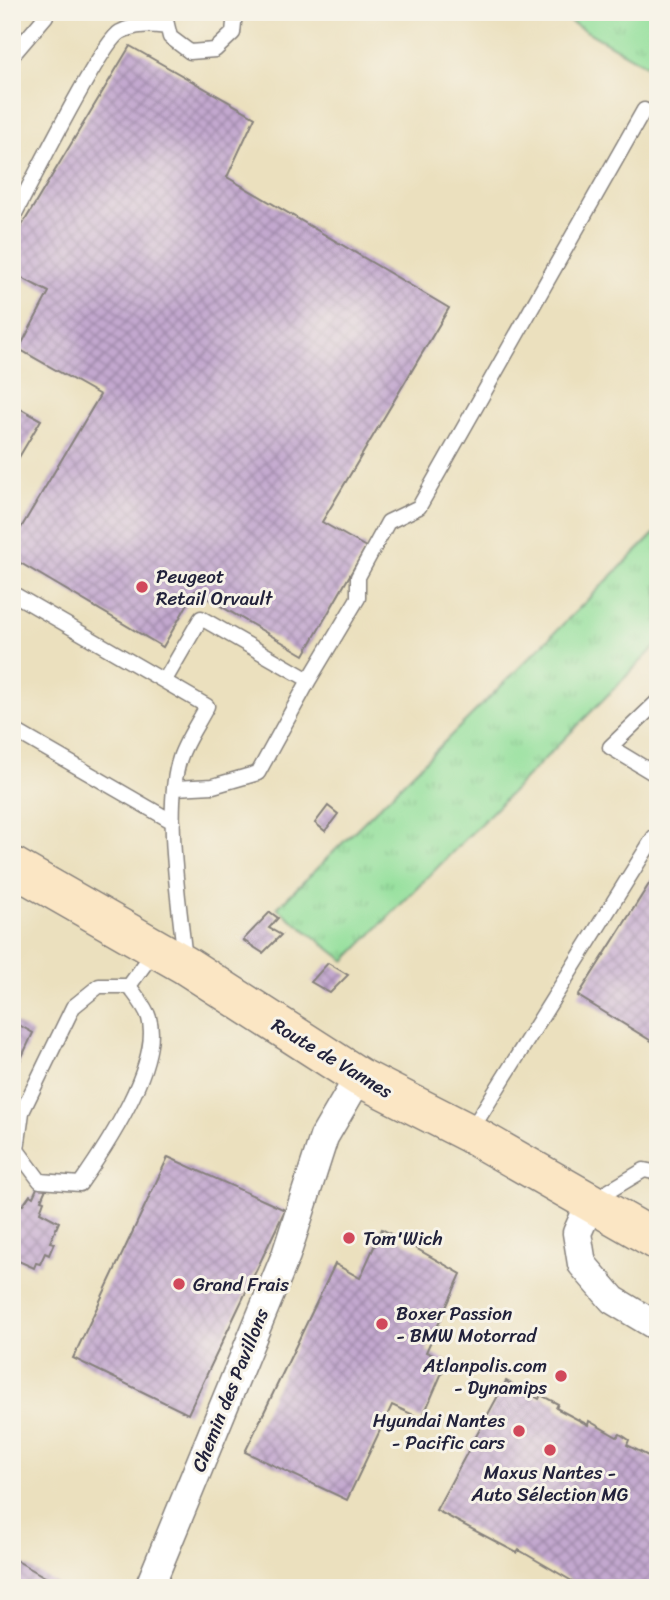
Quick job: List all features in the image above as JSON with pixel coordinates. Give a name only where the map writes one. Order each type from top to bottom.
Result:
[{"type":"main road","name":"Route de Vannes","points":[[12,866],[170,957],[359,1077],[469,1133],[658,1241]]},
{"type":"street","name":"Chemin des Pavillons","points":[[149,1588],[286,1255],[324,1137],[359,1077]]},
{"type":"street","points":[[591,1202],[577,1233],[582,1264],[613,1300],[658,1326]]},
{"type":"lane","points":[[12,56],[46,16],[41,12]]},
{"type":"lane","points":[[12,219],[96,63],[117,33],[142,24],[165,20],[170,37],[190,52],[215,50],[233,33],[235,12]]},
{"type":"lane","points":[[175,788],[214,786],[258,773],[358,598],[358,577],[388,522],[419,507],[644,110]]},
{"type":"lane","points":[[12,593],[207,706],[180,758],[175,788],[170,957],[129,986],[99,986],[73,1007],[22,1112],[18,1150],[40,1181],[80,1184],[108,1144],[138,1084],[151,1046],[149,1017],[129,986]]},
{"type":"lane","points":[[165,680],[201,618],[309,680]]},
{"type":"lane","points":[[658,701],[610,747],[658,776]]},
{"type":"lane","points":[[12,729],[173,822]]},
{"type":"lane","points":[[469,1133],[654,837]]},
{"type":"lane","points":[[591,1202],[644,1170],[658,1173]]},
{"type":"green space","points":[[553,12],[658,12],[658,72]]},
{"type":"green space","points":[[658,530],[658,644],[345,961],[277,908]]},
{"type":"building","points":[[130,46],[255,117],[227,177],[449,308],[322,522],[366,547],[304,655],[195,591],[163,647],[12,558],[12,543],[100,395],[19,349],[49,292],[12,273],[12,242]]},
{"type":"building","points":[[12,404],[41,420],[12,469]]},
{"type":"building","points":[[328,806],[338,814],[325,831],[315,823]]},
{"type":"building","points":[[658,870],[658,1045],[578,996]]},
{"type":"building","points":[[270,912],[278,918],[269,928],[281,935],[263,953],[243,940]]},
{"type":"building","points":[[328,963],[348,975],[330,993],[311,982]]},
{"type":"building","points":[[12,1021],[33,1033],[12,1078]]},
{"type":"building","name":"Grand Frais","points":[[168,1157],[285,1210],[188,1414],[73,1358]]},
{"type":"building","points":[[40,1181],[48,1184],[41,1200],[44,1201],[40,1212],[59,1222],[50,1242],[54,1243],[49,1255],[45,1253],[40,1264],[36,1263],[34,1268],[12,1258],[12,1201],[23,1205],[30,1195],[33,1197]]},
{"type":"building","points":[[382,1229],[461,1274],[426,1352],[447,1361],[422,1419],[392,1405],[347,1500],[245,1452],[335,1264],[360,1278]]},
{"type":"building","points":[[506,1381],[539,1399],[541,1395],[558,1404],[556,1408],[588,1425],[589,1421],[617,1437],[620,1434],[629,1440],[627,1445],[658,1461],[658,1588],[584,1588],[519,1550],[517,1553],[436,1510]]},
{"type":"building","points":[[12,1558],[64,1588],[12,1588]]},
{"type":"place","name":"Peugeot Retail Orvault","points":[[142,587]]},
{"type":"place","name":"Tom'Wich","points":[[349,1238]]},
{"type":"place","name":"Grand Frais","points":[[179,1284]]},
{"type":"place","name":"Boxer Passion - BMW Motorrad","points":[[382,1324]]},
{"type":"place","name":"Atlanpolis.com - Dynamips","points":[[561,1376]]},
{"type":"place","name":"Hyundai Nantes - Pacific cars","points":[[519,1431]]},
{"type":"place","name":"Maxus Nantes - Auto Sélection MG","points":[[550,1450]]}]
